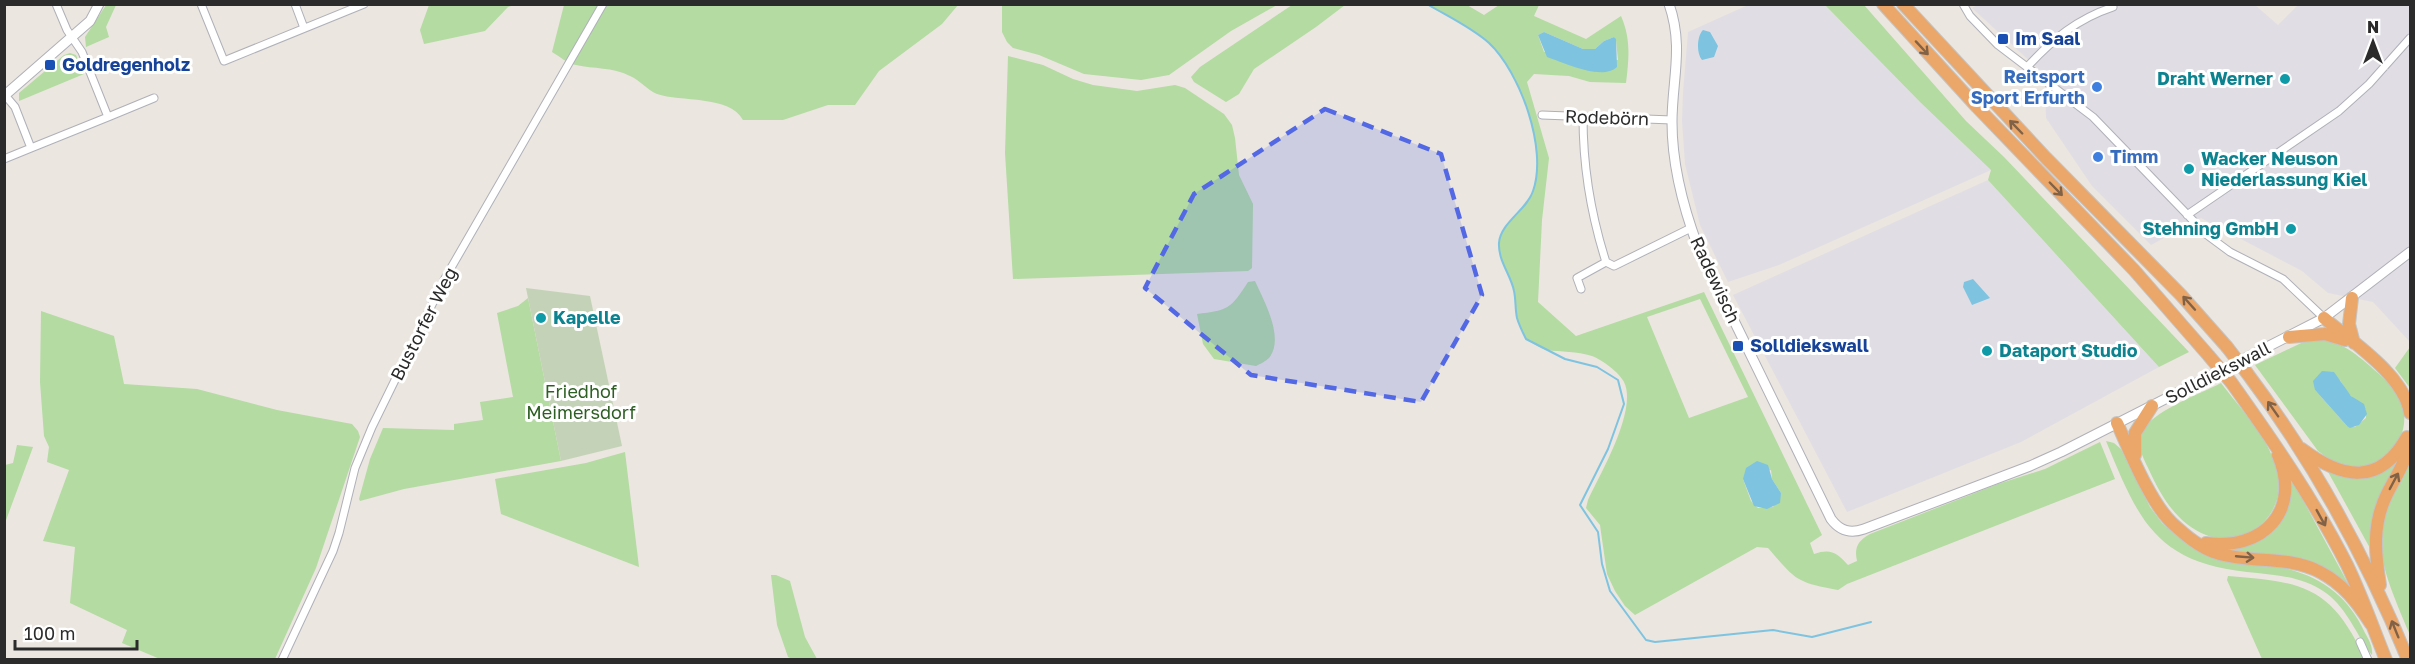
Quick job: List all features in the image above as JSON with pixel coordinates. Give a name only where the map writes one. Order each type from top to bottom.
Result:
[{"type":"highway","points":[[1883,4],[1977,107],[2134,270],[2231,382],[2316,508],[2354,579],[2385,660]]},
{"type":"highway","points":[[1903,4],[2046,158],[2181,295],[2227,347],[2298,445],[2339,513],[2382,598],[2408,660]]},
{"type":"highway","points":[[2352,298],[2349,324],[2354,344]]},
{"type":"highway","points":[[2324,318],[2396,382],[2407,400],[2410,412]]},
{"type":"highway","points":[[2289,337],[2325,334],[2354,344]]},
{"type":"highway","points":[[2135,459],[2135,433],[2152,406]]},
{"type":"highway","points":[[2117,423],[2158,506],[2173,524],[2191,539],[2219,554],[2279,560],[2314,569],[2330,577],[2347,591],[2371,624]]},
{"type":"highway","points":[[2298,445],[2334,469],[2349,473],[2362,473],[2379,468],[2392,458],[2410,430]]},
{"type":"highway","points":[[2191,539],[2222,546],[2238,544],[2258,537],[2272,523],[2282,505],[2284,478],[2281,464],[2266,431]]},
{"type":"highway","points":[[2382,598],[2376,548],[2377,522],[2383,502],[2407,455],[2410,438]]},
{"type":"street","points":[[56,4],[67,30],[82,52],[108,117]]},
{"type":"street","points":[[32,148],[15,107],[5,95],[90,21],[99,4]]},
{"type":"street","points":[[201,4],[224,61],[364,4]]},
{"type":"street","points":[[295,4],[304,28]]},
{"type":"street","name":"Bustorfer Weg","points":[[282,660],[333,551],[355,468],[372,427],[444,280],[603,4]]},
{"type":"street","name":"Radewisch","points":[[1669,4],[1676,27],[1678,54],[1672,120],[1677,177],[1691,228],[1698,247],[1831,519],[1844,531]]},
{"type":"street","points":[[1963,4],[1970,16],[1998,45],[2093,117],[2187,215],[2223,248],[2289,283],[2324,318]]},
{"type":"street","points":[[2028,66],[2064,31],[2093,14],[2112,7]]},
{"type":"street","points":[[2187,215],[2339,111],[2369,84],[2410,38]]},
{"type":"street","points":[[4,159],[154,99]]},
{"type":"street","name":"Rodebörn","points":[[1542,115],[1672,120]]},
{"type":"street","points":[[1583,117],[1587,188],[1606,262],[1614,266],[1691,228]]},
{"type":"street","name":"Solldiekswall","points":[[1844,531],[1864,530],[2030,466],[2152,406],[2324,318],[2410,252]]},
{"type":"street","points":[[1581,289],[1577,278],[1606,262]]},
{"type":"street","points":[[2360,642],[2368,660]]},
{"type":"highlighted area","points":[[1325,109],[1441,154],[1482,295],[1421,402],[1251,375],[1145,288],[1194,194]]},
{"type":"shaded area","points":[[1979,4],[2255,5],[2278,25],[2298,5],[2410,5],[2410,342],[2373,302],[2328,293],[2302,271],[2201,218],[2151,245],[2092,186],[2046,118],[2045,75],[1972,8]]},
{"type":"shaded area","points":[[1748,5],[1825,5],[1920,102],[1991,170],[1779,265],[1728,282],[1700,225],[1685,164],[1682,121],[1683,92],[1688,32]]},
{"type":"shaded area","points":[[1988,180],[2159,367],[2021,442],[1847,512],[1733,295]]},
{"type":"green space","points":[[429,4],[514,5],[508,7],[485,31],[424,44],[420,30]]},
{"type":"green space","points":[[1002,4],[1277,5],[1231,31],[1169,75],[1141,80],[1084,74],[1039,55],[1013,48],[1002,32]]},
{"type":"green space","points":[[106,5],[116,5],[106,27],[109,37],[86,47],[85,37]]},
{"type":"green space","points":[[564,5],[958,5],[942,24],[879,71],[855,105],[828,105],[783,120],[743,120],[737,112],[716,103],[657,94],[623,73],[573,64],[564,60],[552,52]]},
{"type":"green space","points":[[1292,5],[1345,5],[1254,69],[1239,94],[1226,102],[1194,82],[1191,77],[1200,67]]},
{"type":"green space","points":[[1427,5],[1467,5],[1484,15],[1499,5],[1539,5],[1534,16],[1586,39],[1621,16],[1628,49],[1626,83],[1590,82],[1569,76],[1534,74],[1527,82],[1549,158],[1542,220],[1538,302],[1576,336],[1704,292],[1822,535],[1810,543],[1814,554],[1833,553],[1848,565],[1857,561],[1858,545],[1870,534],[1998,484],[2045,469],[2100,442],[2115,479],[1847,584],[1838,590],[1804,582],[1791,573],[1768,548],[1757,547],[1635,615],[1625,606],[1607,574],[1600,525],[1586,508],[1622,425],[1627,394],[1624,382],[1610,367],[1592,356],[1544,349],[1526,339],[1517,318],[1514,291],[1500,256],[1499,243],[1504,229],[1530,198],[1537,174],[1534,133],[1528,112],[1511,72],[1489,43],[1467,27]],"holes":[[[1544,32],[1583,49],[1595,49],[1604,41],[1614,37],[1618,60],[1544,52],[1538,35]],[[1700,299],[1748,397],[1689,418],[1647,317]],[[1771,470],[1772,479],[1781,493],[1773,507],[1758,508],[1751,501],[1743,479]]]},
{"type":"green space","points":[[1825,5],[1864,5],[1966,121],[2004,157],[2189,352],[2159,367],[1988,180],[1991,170],[1920,102]]},
{"type":"green space","points":[[70,53],[76,55],[84,74],[19,101],[19,93],[64,55]]},
{"type":"green space","points":[[1008,56],[1043,65],[1073,79],[1093,85],[1137,91],[1175,85],[1185,88],[1224,114],[1232,125],[1239,175],[1253,204],[1252,268],[1248,271],[1013,279],[1005,153]]},
{"type":"green space","points":[[1255,281],[1268,309],[1274,330],[1275,340],[1269,358],[1256,366],[1214,359],[1203,344],[1197,314],[1222,310],[1237,298],[1248,282]]},
{"type":"green space","name":"Friedhof Meimersdorf","points":[[526,288],[590,296],[622,446],[561,461]]},
{"type":"green space","points":[[528,298],[561,461],[404,489],[360,501],[370,459],[383,428],[454,430],[454,424],[483,420],[480,402],[513,397],[497,313],[518,306]]},
{"type":"green space","points":[[41,311],[114,336],[124,384],[197,389],[277,410],[352,424],[358,431],[360,437],[316,568],[275,659],[160,659],[122,643],[127,630],[70,603],[75,547],[43,541],[69,470],[47,462],[49,447],[44,436],[40,382]]},
{"type":"green space","points":[[2314,337],[2344,347],[2379,374],[2399,398],[2404,417],[2399,440],[2384,457],[2362,467],[2350,467],[2333,461],[2318,451],[2255,365]],"holes":[[[2340,380],[2347,392],[2366,410],[2366,418],[2355,427],[2347,426],[2315,390]]]},
{"type":"green space","points":[[2410,347],[2410,388],[2395,368]]},
{"type":"green space","points":[[2221,383],[2255,426],[2270,450],[2278,476],[2279,490],[2269,516],[2259,526],[2248,534],[2220,539],[2196,530],[2172,509],[2143,458],[2139,438],[2146,425],[2154,418],[2176,404]]},
{"type":"green space","points":[[2106,441],[2114,443],[2121,449],[2150,507],[2162,523],[2177,536],[2186,542],[2288,566],[2288,569],[2324,584],[2343,600],[2359,621],[2369,641],[2372,655],[2334,599],[2317,587],[2288,577],[2216,567],[2170,547],[2140,514],[2117,469]]},
{"type":"green space","points":[[17,445],[33,447],[5,523],[5,465],[13,463]]},
{"type":"green space","points":[[2404,449],[2371,550],[2327,470],[2352,477]]},
{"type":"green space","points":[[625,452],[639,567],[501,514],[495,479],[586,463]]},
{"type":"green space","points":[[2410,457],[2410,635],[2389,584],[2382,546],[2383,528],[2388,508]]},
{"type":"green space","points":[[2291,478],[2351,589],[2289,557],[2229,550],[2254,542],[2271,530],[2288,501]]},
{"type":"green space","points":[[771,575],[790,581],[805,637],[817,659],[788,657],[777,625]]},
{"type":"green space","points":[[2228,576],[2277,581],[2312,592],[2327,602],[2340,616],[2365,659],[2262,659],[2227,580]]},
{"type":"water","points":[[1703,30],[1710,32],[1718,46],[1714,57],[1702,60],[1698,45],[1699,36]]},
{"type":"water","points":[[1544,32],[1583,49],[1595,49],[1604,41],[1614,37],[1617,67],[1610,71],[1593,72],[1547,57],[1538,35]]},
{"type":"water","points":[[1973,279],[1990,298],[1972,305],[1963,287],[1964,282]]},
{"type":"water","points":[[2322,371],[2334,372],[2351,396],[2364,404],[2367,414],[2359,425],[2350,428],[2347,426],[2315,390],[2313,381]]},
{"type":"water","points":[[1757,461],[1768,465],[1772,479],[1781,493],[1780,503],[1767,509],[1754,506],[1743,479],[1746,468]]},
{"type":"waterway","points":[[1427,4],[1467,27],[1489,43],[1511,72],[1528,112],[1534,133],[1537,174],[1530,198],[1504,229],[1499,243],[1500,256],[1514,291],[1517,318],[1526,339],[1565,359],[1597,367],[1618,380],[1624,404],[1608,449],[1580,505],[1598,532],[1602,564],[1610,591],[1646,640],[1655,642],[1773,630],[1812,637],[1871,622]]},
{"type":"place","name":"Im Saal","points":[[2003,39]]},
{"type":"place","name":"Goldregenholz","points":[[50,65]]},
{"type":"place","name":"Draht Werner","points":[[2285,79]]},
{"type":"place","name":"Reitsport Sport Erfurth","points":[[2097,87]]},
{"type":"place","name":"Timm","points":[[2098,157]]},
{"type":"place","name":"Wacker Neuson Niederlassung Kiel","points":[[2189,169]]},
{"type":"place","name":"Stehning GmbH","points":[[2291,229]]},
{"type":"place","name":"Kapelle","points":[[541,318]]},
{"type":"place","name":"Solldiekswall","points":[[1738,346]]},
{"type":"place","name":"Dataport Studio","points":[[1987,351]]}]
